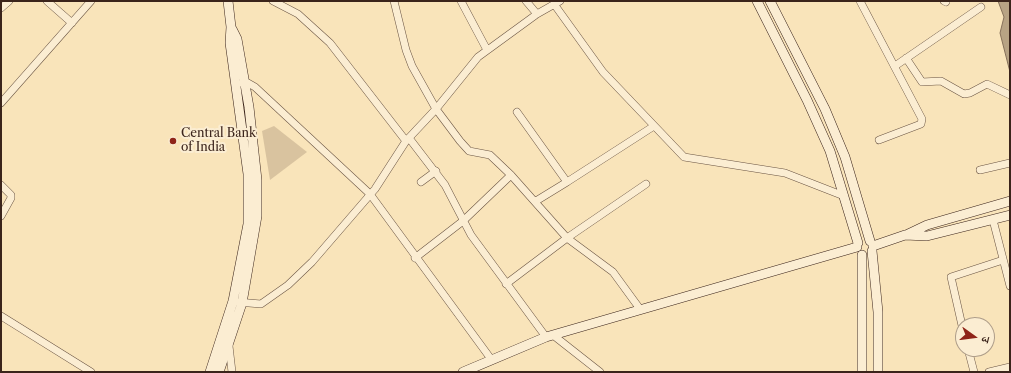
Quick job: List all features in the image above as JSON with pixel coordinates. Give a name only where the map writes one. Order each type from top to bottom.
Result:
[{"type":"street","points":[[1,8],[9,1]]},
{"type":"street","points":[[47,1],[72,23]]},
{"type":"street","points":[[1,103],[91,1]]},
{"type":"street","points":[[219,372],[228,346],[237,302],[247,231],[248,210],[248,174],[240,83],[230,43],[231,27],[228,1]]},
{"type":"street","points":[[273,1],[298,14],[330,43],[408,140],[436,171],[452,197],[463,221],[506,284],[549,336],[600,372]]},
{"type":"street","points":[[394,1],[406,50],[412,66],[436,109],[468,151],[487,154],[511,175],[536,201],[567,238],[613,272],[640,309]]},
{"type":"street","points":[[461,1],[487,50]]},
{"type":"street","points":[[526,1],[537,14]]},
{"type":"street","points":[[757,1],[807,100],[827,145],[859,248],[862,372]]},
{"type":"street","points":[[770,1],[825,109],[845,157],[872,246],[878,312],[878,372]]},
{"type":"street","points":[[860,1],[895,66],[922,122],[906,131],[879,140]]},
{"type":"street","points":[[237,302],[261,304],[285,288],[312,262],[370,194],[408,140],[436,109],[478,57],[537,14],[557,3],[603,72],[681,155],[686,158],[785,173],[844,196]]},
{"type":"street","points":[[895,66],[981,7]]},
{"type":"street","points":[[906,58],[922,82],[941,81],[964,94],[970,93],[987,84],[1010,95]]},
{"type":"street","points":[[240,83],[254,87],[370,194],[415,258],[491,359]]},
{"type":"street","points":[[518,112],[568,182]]},
{"type":"street","points":[[536,201],[654,126]]},
{"type":"street","points":[[980,170],[1010,163]]},
{"type":"street","points":[[421,182],[436,171]]},
{"type":"street","points":[[415,258],[463,221],[511,175]]},
{"type":"street","points":[[506,284],[567,238],[646,184]]},
{"type":"street","points":[[1,185],[11,195],[11,198],[1,216]]},
{"type":"street","points":[[872,246],[905,235],[926,225],[1010,201]]},
{"type":"street","points":[[905,235],[927,236],[1010,215]]},
{"type":"street","points":[[993,220],[1010,286]]},
{"type":"street","points":[[464,372],[491,359],[549,336],[859,248],[864,239],[872,246]]},
{"type":"street","points":[[859,248],[869,254],[872,246]]},
{"type":"street","points":[[960,317],[951,277],[1003,260]]},
{"type":"street","points":[[210,372],[237,302]]},
{"type":"street","points":[[1,316],[91,372]]},
{"type":"street","points":[[228,346],[232,372]]},
{"type":"street","points":[[970,357],[974,372]]},
{"type":"street","points":[[989,372],[1010,367]]},
{"type":"shaded area","points":[[998,1],[1010,1],[1010,72],[1000,33],[1004,17]]},
{"type":"shaded area","points":[[274,126],[307,152],[270,180],[262,131]]},
{"type":"place","name":"Central Bank of India","points":[[173,141]]}]
